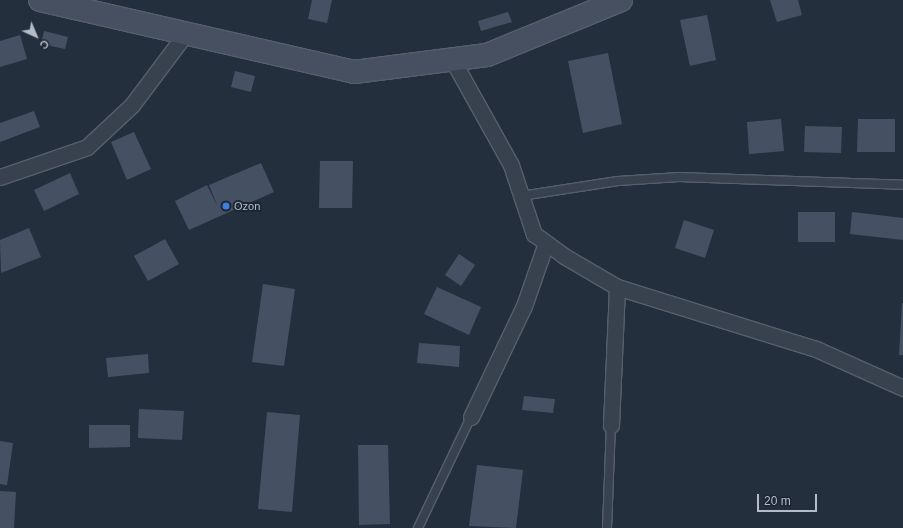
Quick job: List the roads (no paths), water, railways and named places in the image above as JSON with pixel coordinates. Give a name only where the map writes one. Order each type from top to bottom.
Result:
[{"type":"main road","points":[[40,0],[354,72],[487,55],[622,0]]},
{"type":"street","points":[[0,177],[87,147],[132,105],[186,33]]},
{"type":"street","points":[[452,60],[511,165],[534,234],[546,243],[564,256],[617,287],[816,349],[903,388]]},
{"type":"street","points":[[471,417],[524,306],[546,243]]},
{"type":"street","points":[[611,425],[617,287]]},
{"type":"lane","points":[[522,196],[618,181],[678,177],[903,185]]},
{"type":"lane","points":[[418,528],[471,417]]},
{"type":"lane","points":[[607,528],[611,425]]},
{"type":"place","name":"Ozon","points":[[226,206]]}]
